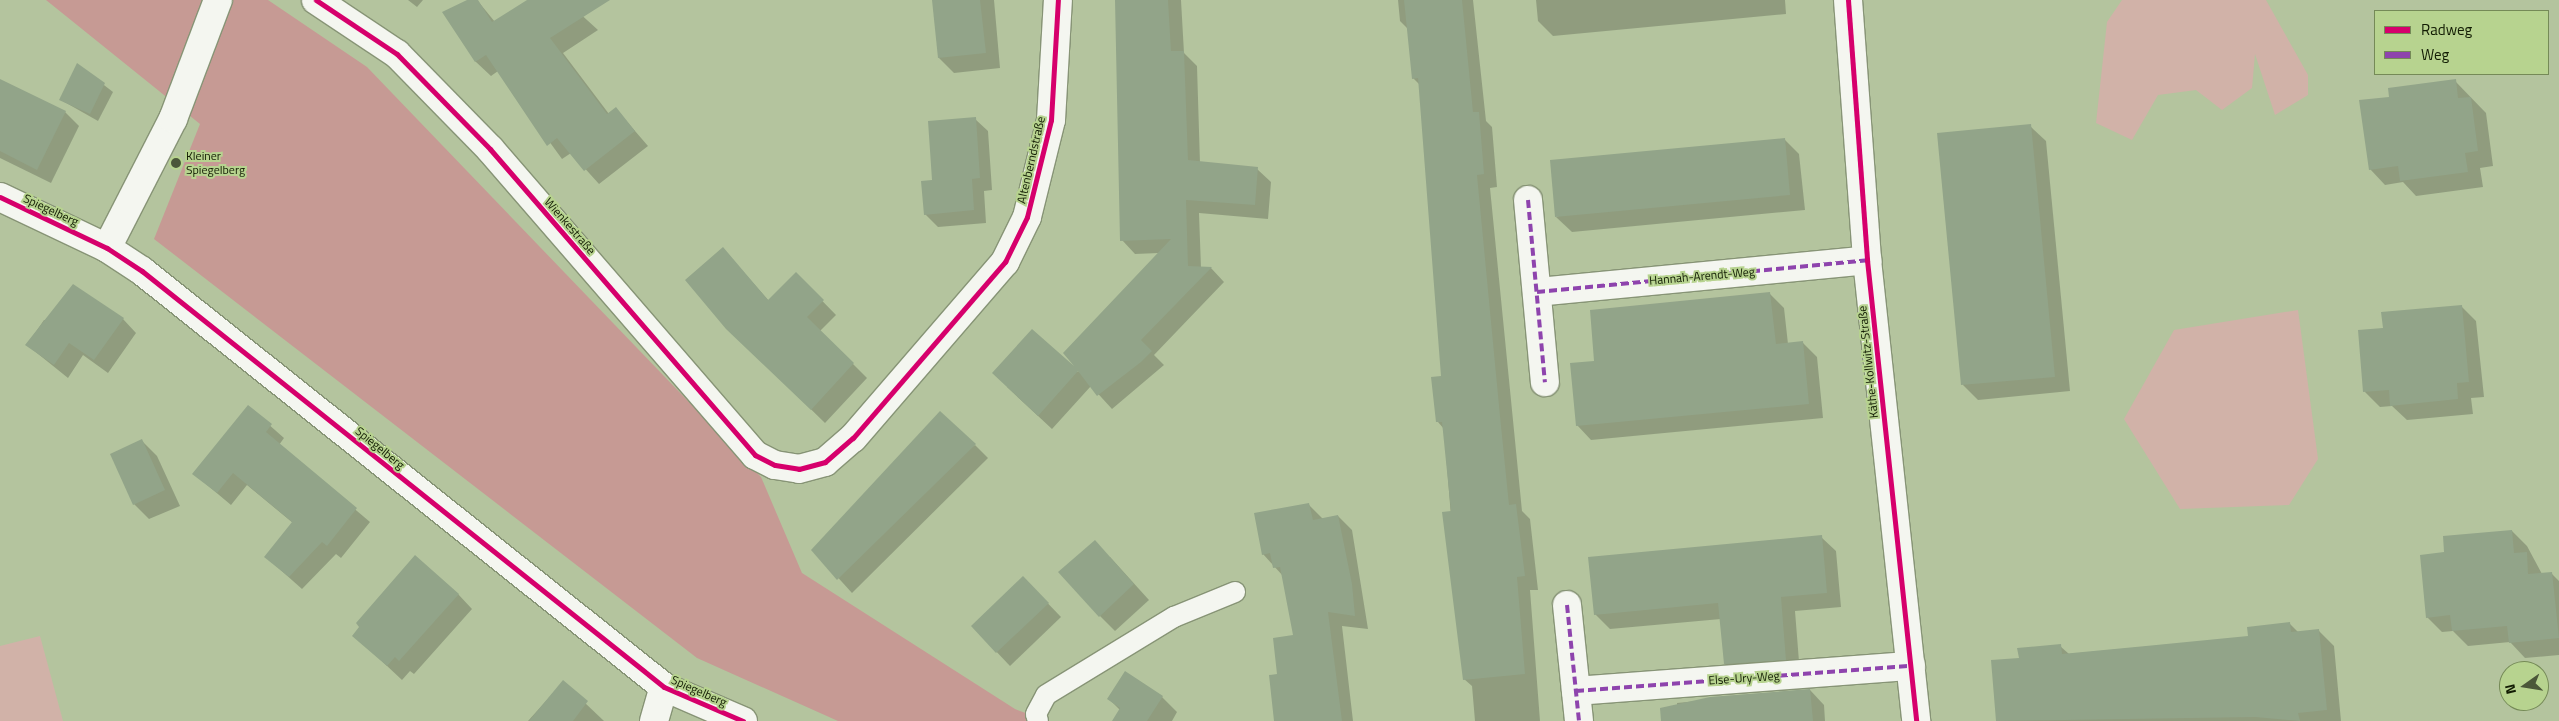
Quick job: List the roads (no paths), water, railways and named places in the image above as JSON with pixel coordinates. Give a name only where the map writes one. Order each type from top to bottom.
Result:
[{"type":"street","points":[[107,248],[173,119],[218,0]]},
{"type":"street","name":"Wienkestraße","points":[[316,0],[397,54],[490,149],[755,455],[775,465],[799,469]]},
{"type":"street","name":"Altenberndstraße","points":[[799,469],[825,462],[853,438],[1005,262],[1027,217],[1052,120],[1058,0]]},
{"type":"street","name":"Käthe-Kollwitz-Straße","points":[[1848,0],[1867,260],[1916,721]]},
{"type":"street","name":"Spiegelberg","points":[[0,197],[107,248],[664,687],[743,721]]},
{"type":"street","points":[[1528,200],[1545,382]]},
{"type":"street","name":"Hannah-Arendt-Weg","points":[[1536,292],[1867,260]]},
{"type":"street","points":[[1567,605],[1579,721]]},
{"type":"street","name":"Else-Ury-Weg","points":[[1576,691],[1911,666]]},
{"type":"street","points":[[654,721],[664,687]]},
{"type":"lane","points":[[1038,721],[1036,714],[1046,695],[1174,617],[1235,592]]},
{"type":"place","name":"Kleiner Spiegelberg","points":[[176,163]]}]
